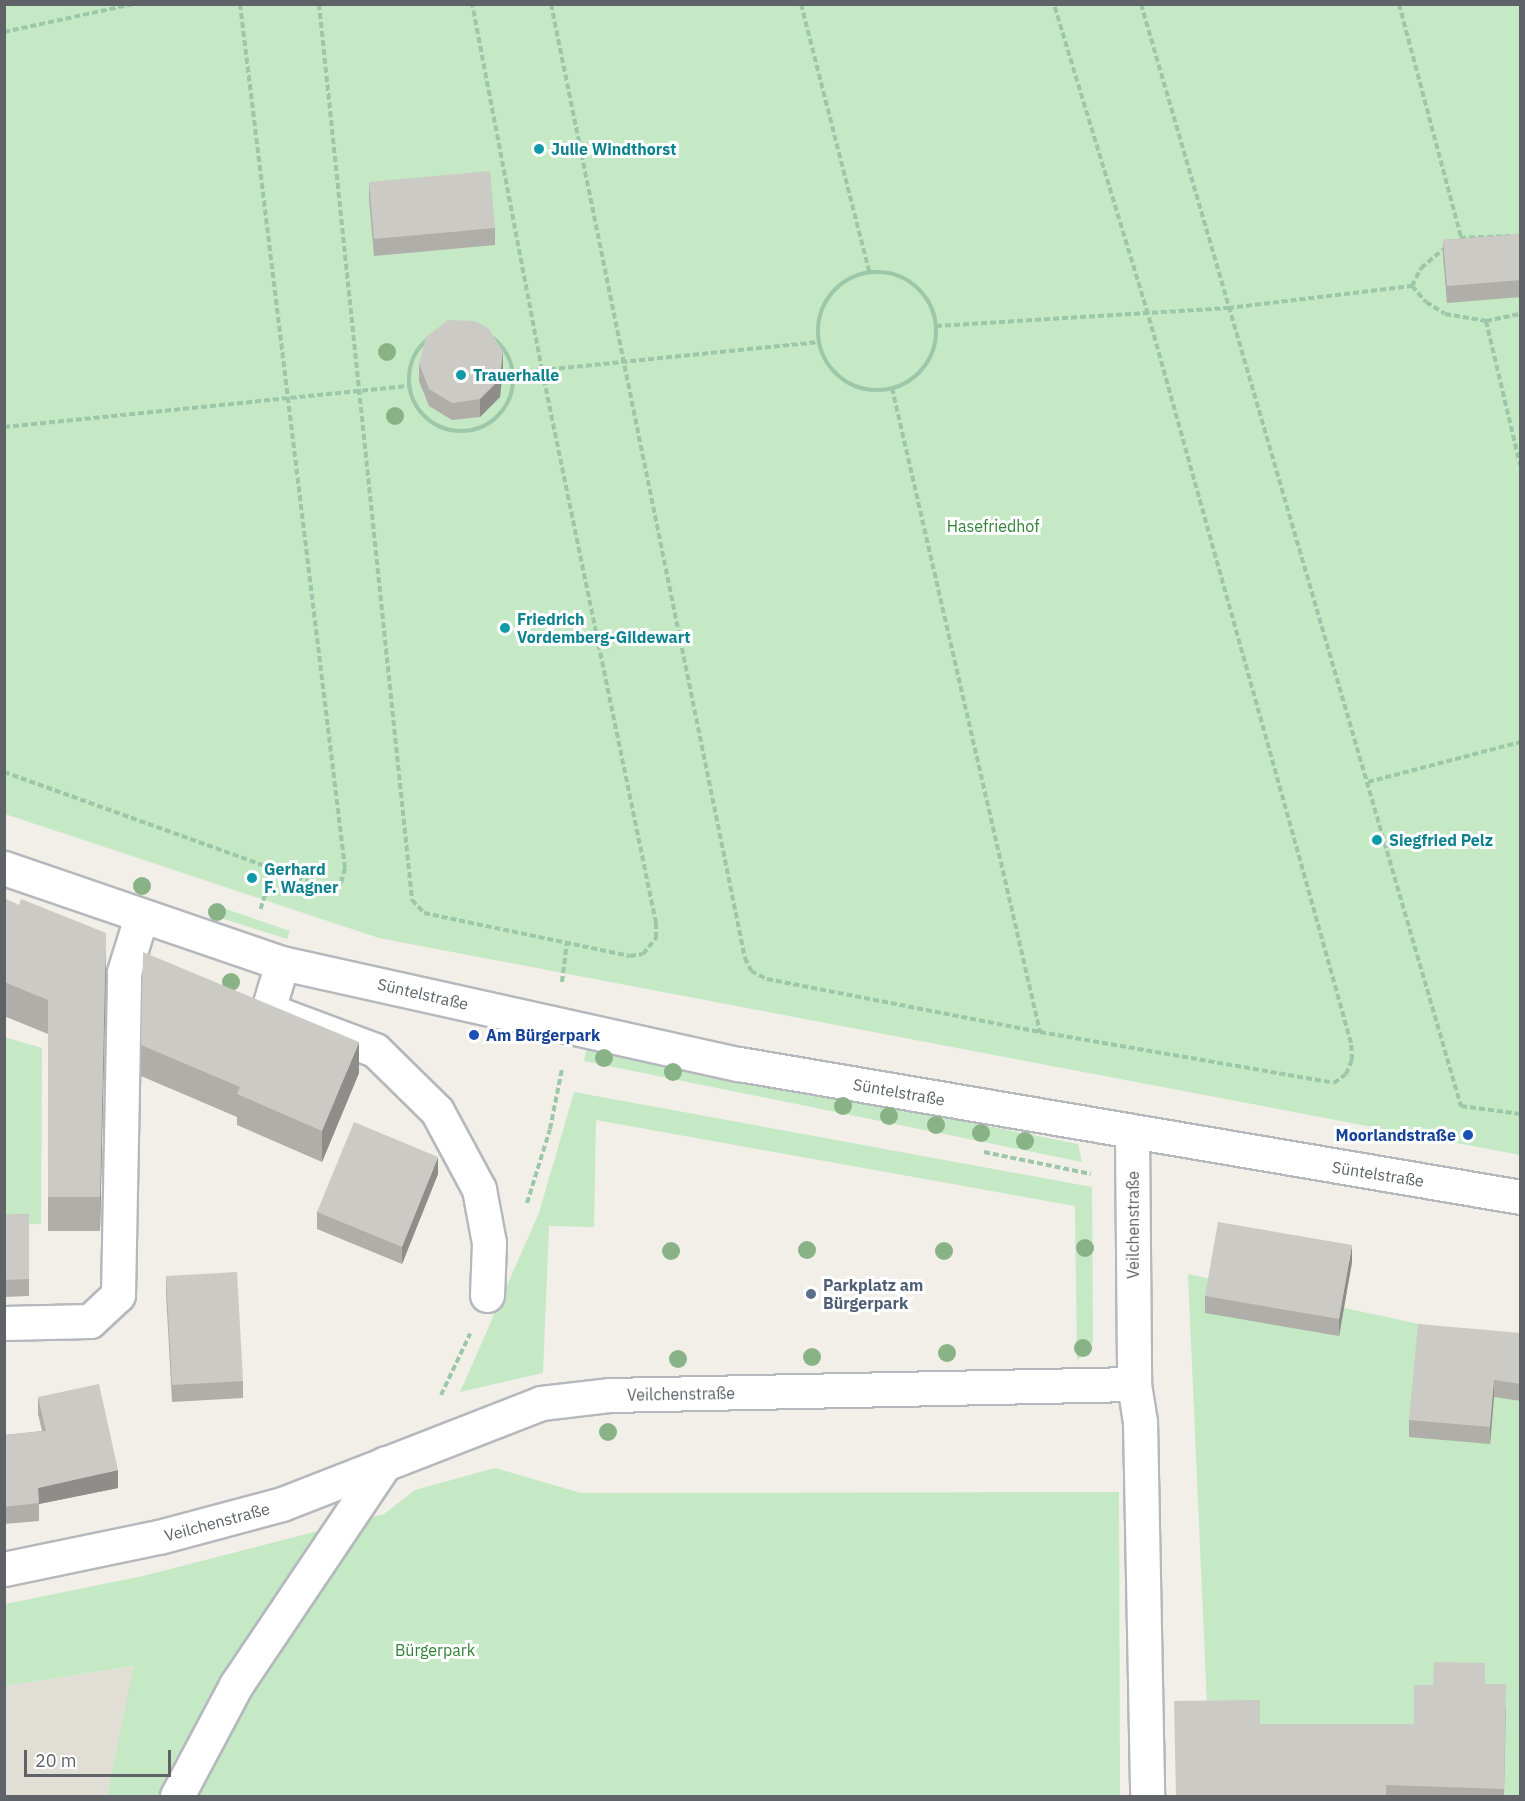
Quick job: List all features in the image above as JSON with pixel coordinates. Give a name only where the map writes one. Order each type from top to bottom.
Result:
[{"type":"street","name":"Süntelstraße","points":[[4,868],[141,917],[282,963],[739,1064],[1132,1134],[1521,1197]]},
{"type":"street","points":[[4,1323],[90,1321],[118,1295],[124,972],[141,917]]},
{"type":"street","points":[[282,963],[268,1010],[375,1050],[437,1111],[479,1189],[489,1243],[487,1295]]},
{"type":"street","name":"Veilchenstraße","points":[[4,1569],[159,1537],[282,1504],[541,1403],[609,1395],[1134,1384],[1132,1134]]},
{"type":"street","points":[[1134,1384],[1140,1421],[1147,1797]]},
{"type":"street","points":[[177,1797],[236,1685],[385,1462]]},
{"type":"path","points":[[4,32],[134,4]]},
{"type":"path","points":[[4,772],[328,888],[341,883],[345,868],[240,4]]},
{"type":"path","points":[[319,4],[356,390],[412,900],[424,913],[630,956],[650,949],[656,923],[542,370],[472,4]]},
{"type":"path","points":[[551,4],[626,361],[745,958],[751,971],[767,979],[1040,1032],[1334,1083],[1346,1074],[1352,1060],[1351,1043],[1314,900],[1148,314],[1054,4]]},
{"type":"path","points":[[801,4],[870,272]]},
{"type":"path","points":[[1141,4],[1461,1106],[1521,1114]]},
{"type":"path","points":[[1399,4],[1461,237]]},
{"type":"path","points":[[936,326],[1228,308],[1412,286],[1434,254],[1461,237],[1500,234],[1521,239]]},
{"type":"path","points":[[870,272],[888,272],[906,278],[922,290],[936,326],[936,342],[921,372],[892,388],[873,390],[854,386],[838,375],[825,360],[819,342],[818,322],[824,304],[835,288],[851,277],[870,272]]},
{"type":"path","points":[[1412,286],[1426,302],[1445,314],[1486,321],[1521,314]]},
{"type":"path","points":[[1486,321],[1521,465]]},
{"type":"path","points":[[469,327],[487,333],[503,348],[514,373],[504,409],[474,430],[442,429],[427,419],[412,401],[408,386],[415,353],[427,339],[443,330],[469,327]]},
{"type":"path","points":[[514,373],[819,342]]},
{"type":"path","points":[[4,427],[286,396],[408,386]]},
{"type":"path","points":[[892,388],[1040,1032]]},
{"type":"path","points":[[1368,782],[1521,742]]},
{"type":"path","points":[[260,911],[273,869]]},
{"type":"path","points":[[556,1102],[562,1068]]},
{"type":"path","points":[[436,1400],[487,1295]]},
{"type":"shaded area","points":[[135,1666],[107,1796],[5,1796],[5,1686]]},
{"type":"green space","name":"Hasefriedhof","points":[[4,5],[1520,5],[1520,1155],[379,938],[5,814]]},
{"type":"green space","points":[[214,905],[290,931],[287,939],[211,915]]},
{"type":"green space","points":[[4,1037],[42,1048],[41,1224],[5,1225]]},
{"type":"green space","points":[[587,1046],[1078,1144],[1082,1162],[584,1061]]},
{"type":"green space","points":[[574,1092],[1092,1187],[1093,1342],[1077,1361],[1075,1206],[596,1120],[594,1227],[549,1226],[543,1373],[460,1392],[539,1213]]},
{"type":"green space","points":[[1188,1274],[1520,1346],[1520,1796],[1211,1796]]},
{"type":"green space","name":"Bürgerpark","points":[[495,1468],[581,1493],[1119,1492],[1120,1796],[107,1796],[134,1666],[5,1686],[5,1604],[143,1576],[384,1514],[415,1490]]},
{"type":"building","points":[[490,171],[495,228],[374,239],[369,182]]},
{"type":"building","points":[[1521,234],[1521,280],[1447,286],[1443,240]]},
{"type":"building","name":"Trauerhalle","points":[[448,320],[475,321],[488,328],[503,351],[500,379],[480,399],[452,403],[429,389],[419,363],[426,337]]},
{"type":"building","points":[[4,898],[19,905],[21,899],[106,933],[100,1197],[48,1197],[48,1000],[4,982]]},
{"type":"building","points":[[143,952],[359,1042],[322,1131],[237,1094],[240,1087],[141,1045]]},
{"type":"building","points":[[354,1122],[438,1157],[402,1247],[317,1212]]},
{"type":"building","points":[[29,1214],[29,1279],[4,1280],[4,1215]]},
{"type":"building","points":[[1218,1222],[1352,1245],[1339,1319],[1205,1296]]},
{"type":"building","points":[[237,1272],[243,1381],[172,1385],[166,1276]]},
{"type":"building","points":[[1418,1324],[1521,1333],[1521,1384],[1494,1380],[1490,1427],[1409,1420]]},
{"type":"building","points":[[99,1384],[118,1470],[38,1488],[39,1503],[4,1507],[4,1435],[46,1431],[38,1397]]},
{"type":"building","points":[[1434,1662],[1485,1663],[1485,1684],[1506,1684],[1504,1789],[1386,1785],[1386,1797],[1176,1797],[1174,1701],[1260,1700],[1260,1724],[1414,1724],[1414,1685],[1433,1685]]},
{"type":"place","name":"Julie Windthorst","points":[[539,149]]},
{"type":"place","name":"Trauerhalle","points":[[461,375]]},
{"type":"place","name":"Friedrich Vordemberg-Gildewart","points":[[505,628]]},
{"type":"place","name":"Siegfried Pelz","points":[[1377,840]]},
{"type":"place","name":"Gerhard F. Wagner","points":[[252,878]]},
{"type":"place","name":"Am Bürgerpark","points":[[474,1035]]},
{"type":"place","name":"Moorlandstraße","points":[[1468,1135]]},
{"type":"place","name":"Parkplatz am Bürgerpark","points":[[811,1294]]}]
